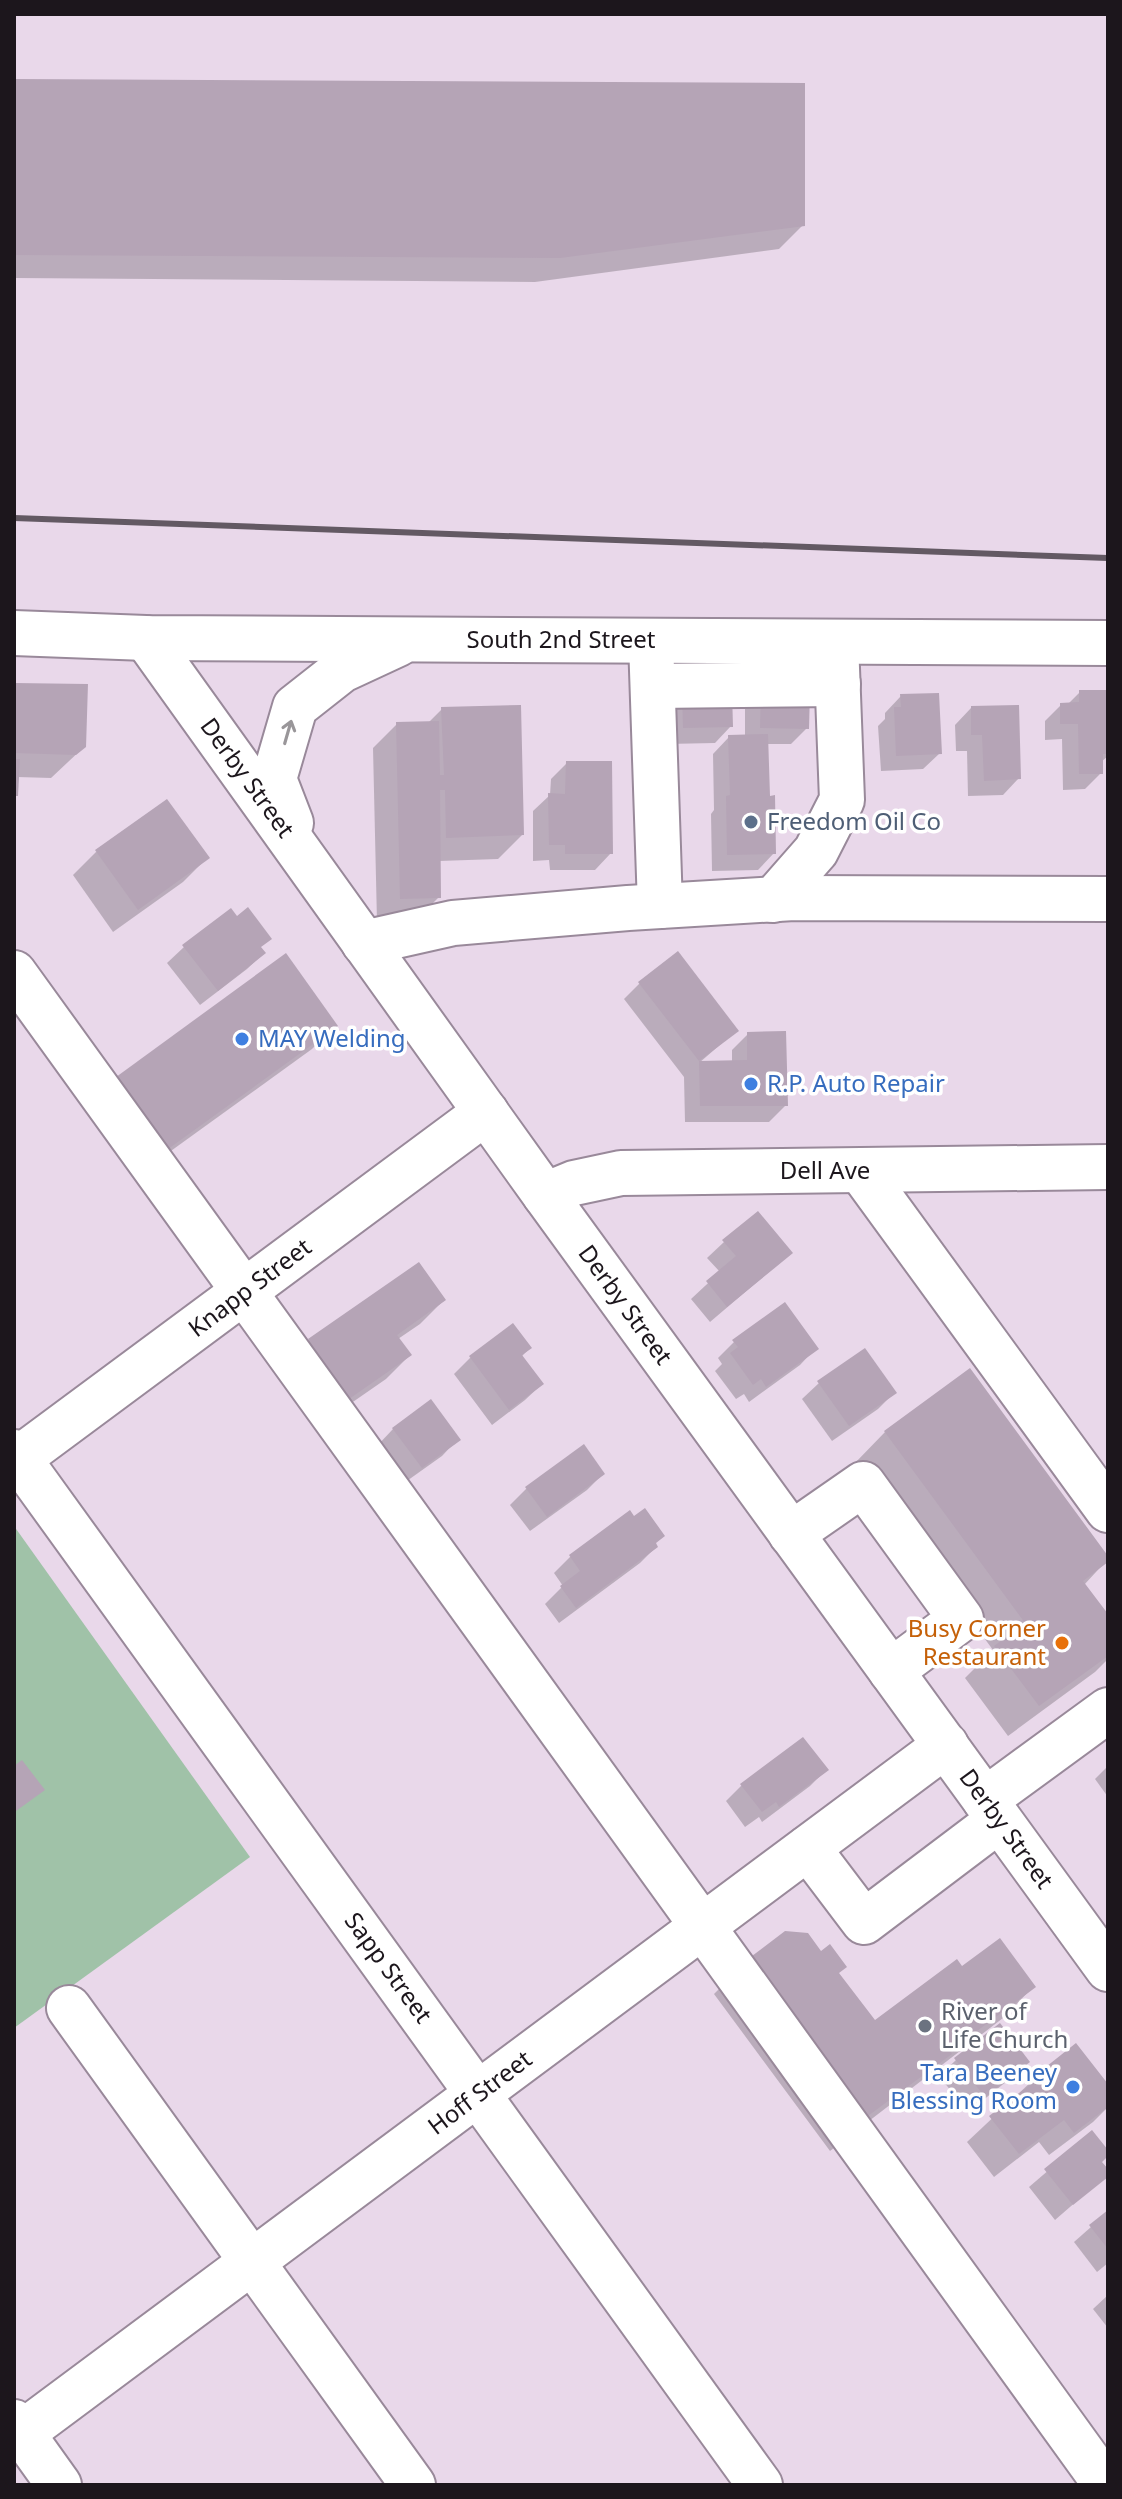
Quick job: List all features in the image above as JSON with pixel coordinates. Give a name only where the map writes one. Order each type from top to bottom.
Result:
[{"type":"street","name":"South 2nd Street","points":[[14,633],[146,638],[651,641],[837,663],[1108,643]]},
{"type":"street","name":"Derby Street","points":[[146,638],[545,1195],[1108,1969]]},
{"type":"street","points":[[305,859],[274,779],[295,707],[342,670],[409,639]]},
{"type":"street","points":[[651,641],[660,906]]},
{"type":"street","points":[[654,686],[837,663],[842,800],[816,851],[773,900]]},
{"type":"street","points":[[364,943],[453,923],[660,906],[773,900],[1108,899]]},
{"type":"street","points":[[14,973],[1106,2485]]},
{"type":"street","name":"Knapp Street","points":[[16,1458],[486,1112]]},
{"type":"street","name":"Dell Ave","points":[[545,1195],[574,1183],[621,1173],[1108,1167]]},
{"type":"street","points":[[861,1171],[1108,1510]]},
{"type":"street","name":"Sapp Street","points":[[16,1458],[760,2485]]},
{"type":"street","points":[[791,1534],[863,1484],[961,1619],[891,1671]]},
{"type":"street","points":[[808,1848],[864,1922],[1108,1710]]},
{"type":"street","name":"Hoff Street","points":[[17,2432],[253,2263],[946,1745]]},
{"type":"street","points":[[69,2008],[413,2485]]},
{"type":"street","points":[[17,2432],[59,2485]]},
{"type":"green space","points":[[14,1526],[250,1857],[14,2028]]},
{"type":"building","points":[[14,79],[805,83],[805,226],[560,258],[14,255]]},
{"type":"building","points":[[14,683],[88,684],[86,747],[76,755],[14,753]]},
{"type":"building","points":[[1079,690],[1108,690],[1108,754],[1103,754],[1103,774],[1079,774],[1078,724],[1060,724],[1060,703],[1079,702]]},
{"type":"building","points":[[761,691],[810,691],[809,729],[760,728]]},
{"type":"building","points":[[732,692],[733,727],[683,728],[682,693]]},
{"type":"building","points":[[939,693],[942,754],[896,756],[894,707],[901,707],[900,694]]},
{"type":"building","points":[[521,705],[524,835],[446,838],[445,790],[440,790],[441,898],[400,899],[396,722],[439,721],[440,775],[444,775],[441,707]]},
{"type":"building","points":[[1019,705],[1021,779],[984,781],[982,735],[971,735],[971,706]]},
{"type":"building","points":[[768,734],[770,796],[775,795],[776,854],[727,855],[726,796],[730,795],[728,735]]},
{"type":"building","points":[[14,759],[20,759],[18,796],[14,796]]},
{"type":"building","points":[[566,761],[612,761],[613,854],[565,854],[565,845],[549,845],[548,793],[565,794]]},
{"type":"building","points":[[167,799],[210,858],[138,910],[95,850]]},
{"type":"building","points":[[248,907],[272,939],[261,947],[266,953],[218,991],[182,945],[231,908],[237,916]]},
{"type":"building","points":[[678,951],[739,1031],[699,1061],[638,982]]},
{"type":"building","points":[[286,953],[338,1026],[164,1152],[112,1080]]},
{"type":"building","points":[[786,1031],[788,1106],[700,1106],[699,1061],[747,1060],[747,1032]]},
{"type":"building","points":[[758,1211],[793,1253],[727,1307],[706,1281],[736,1256],[722,1240]]},
{"type":"building","points":[[419,1262],[446,1300],[397,1335],[412,1355],[349,1399],[308,1339]]},
{"type":"building","points":[[785,1302],[819,1349],[766,1387],[761,1379],[753,1385],[730,1353],[738,1347],[732,1340]]},
{"type":"building","points":[[513,1323],[532,1348],[522,1355],[544,1384],[509,1410],[469,1356]]},
{"type":"building","points":[[865,1348],[897,1393],[849,1426],[817,1381]]},
{"type":"building","points":[[970,1368],[1108,1556],[1108,1562],[1083,1581],[1108,1614],[1108,1656],[1039,1706],[994,1646],[1025,1623],[884,1431]]},
{"type":"building","points":[[431,1399],[461,1440],[422,1468],[392,1428]]},
{"type":"building","points":[[584,1444],[605,1474],[547,1517],[525,1487]]},
{"type":"building","points":[[645,1508],[665,1536],[656,1543],[658,1547],[576,1608],[560,1586],[580,1571],[569,1555],[630,1510],[634,1516]]},
{"type":"building","points":[[803,1737],[829,1770],[779,1807],[776,1802],[762,1812],[740,1784]]},
{"type":"building","points":[[22,1760],[45,1790],[16,1811],[14,1766]]},
{"type":"building","points":[[785,1931],[808,1933],[821,1951],[830,1944],[847,1967],[839,1973],[875,2020],[957,1959],[962,1966],[1000,1938],[1036,1987],[861,2121],[744,1962]]},
{"type":"building","points":[[1000,2023],[1030,2062],[985,2097],[954,2058]]},
{"type":"building","points":[[1076,2043],[1108,2084],[1108,2107],[1074,2133],[1064,2120],[1019,2154],[989,2116],[1035,2081],[1032,2078]]},
{"type":"building","points":[[1092,2130],[1108,2150],[1108,2156],[1102,2162],[1108,2169],[1108,2177],[1073,2205],[1044,2169]]},
{"type":"building","points":[[1108,2210],[1108,2249],[1089,2225]]},
{"type":"railway","points":[[14,518],[1108,558]]},
{"type":"place","name":"Freedom Oil Co","points":[[751,822]]},
{"type":"place","name":"MAY Welding","points":[[242,1039]]},
{"type":"place","name":"R.P. Auto Repair","points":[[751,1084]]},
{"type":"place","name":"Busy Corner Restaurant","points":[[1062,1643]]},
{"type":"place","name":"River of Life Church","points":[[925,2026]]},
{"type":"place","name":"Tara Beeney Blessing Room","points":[[1073,2087]]}]
